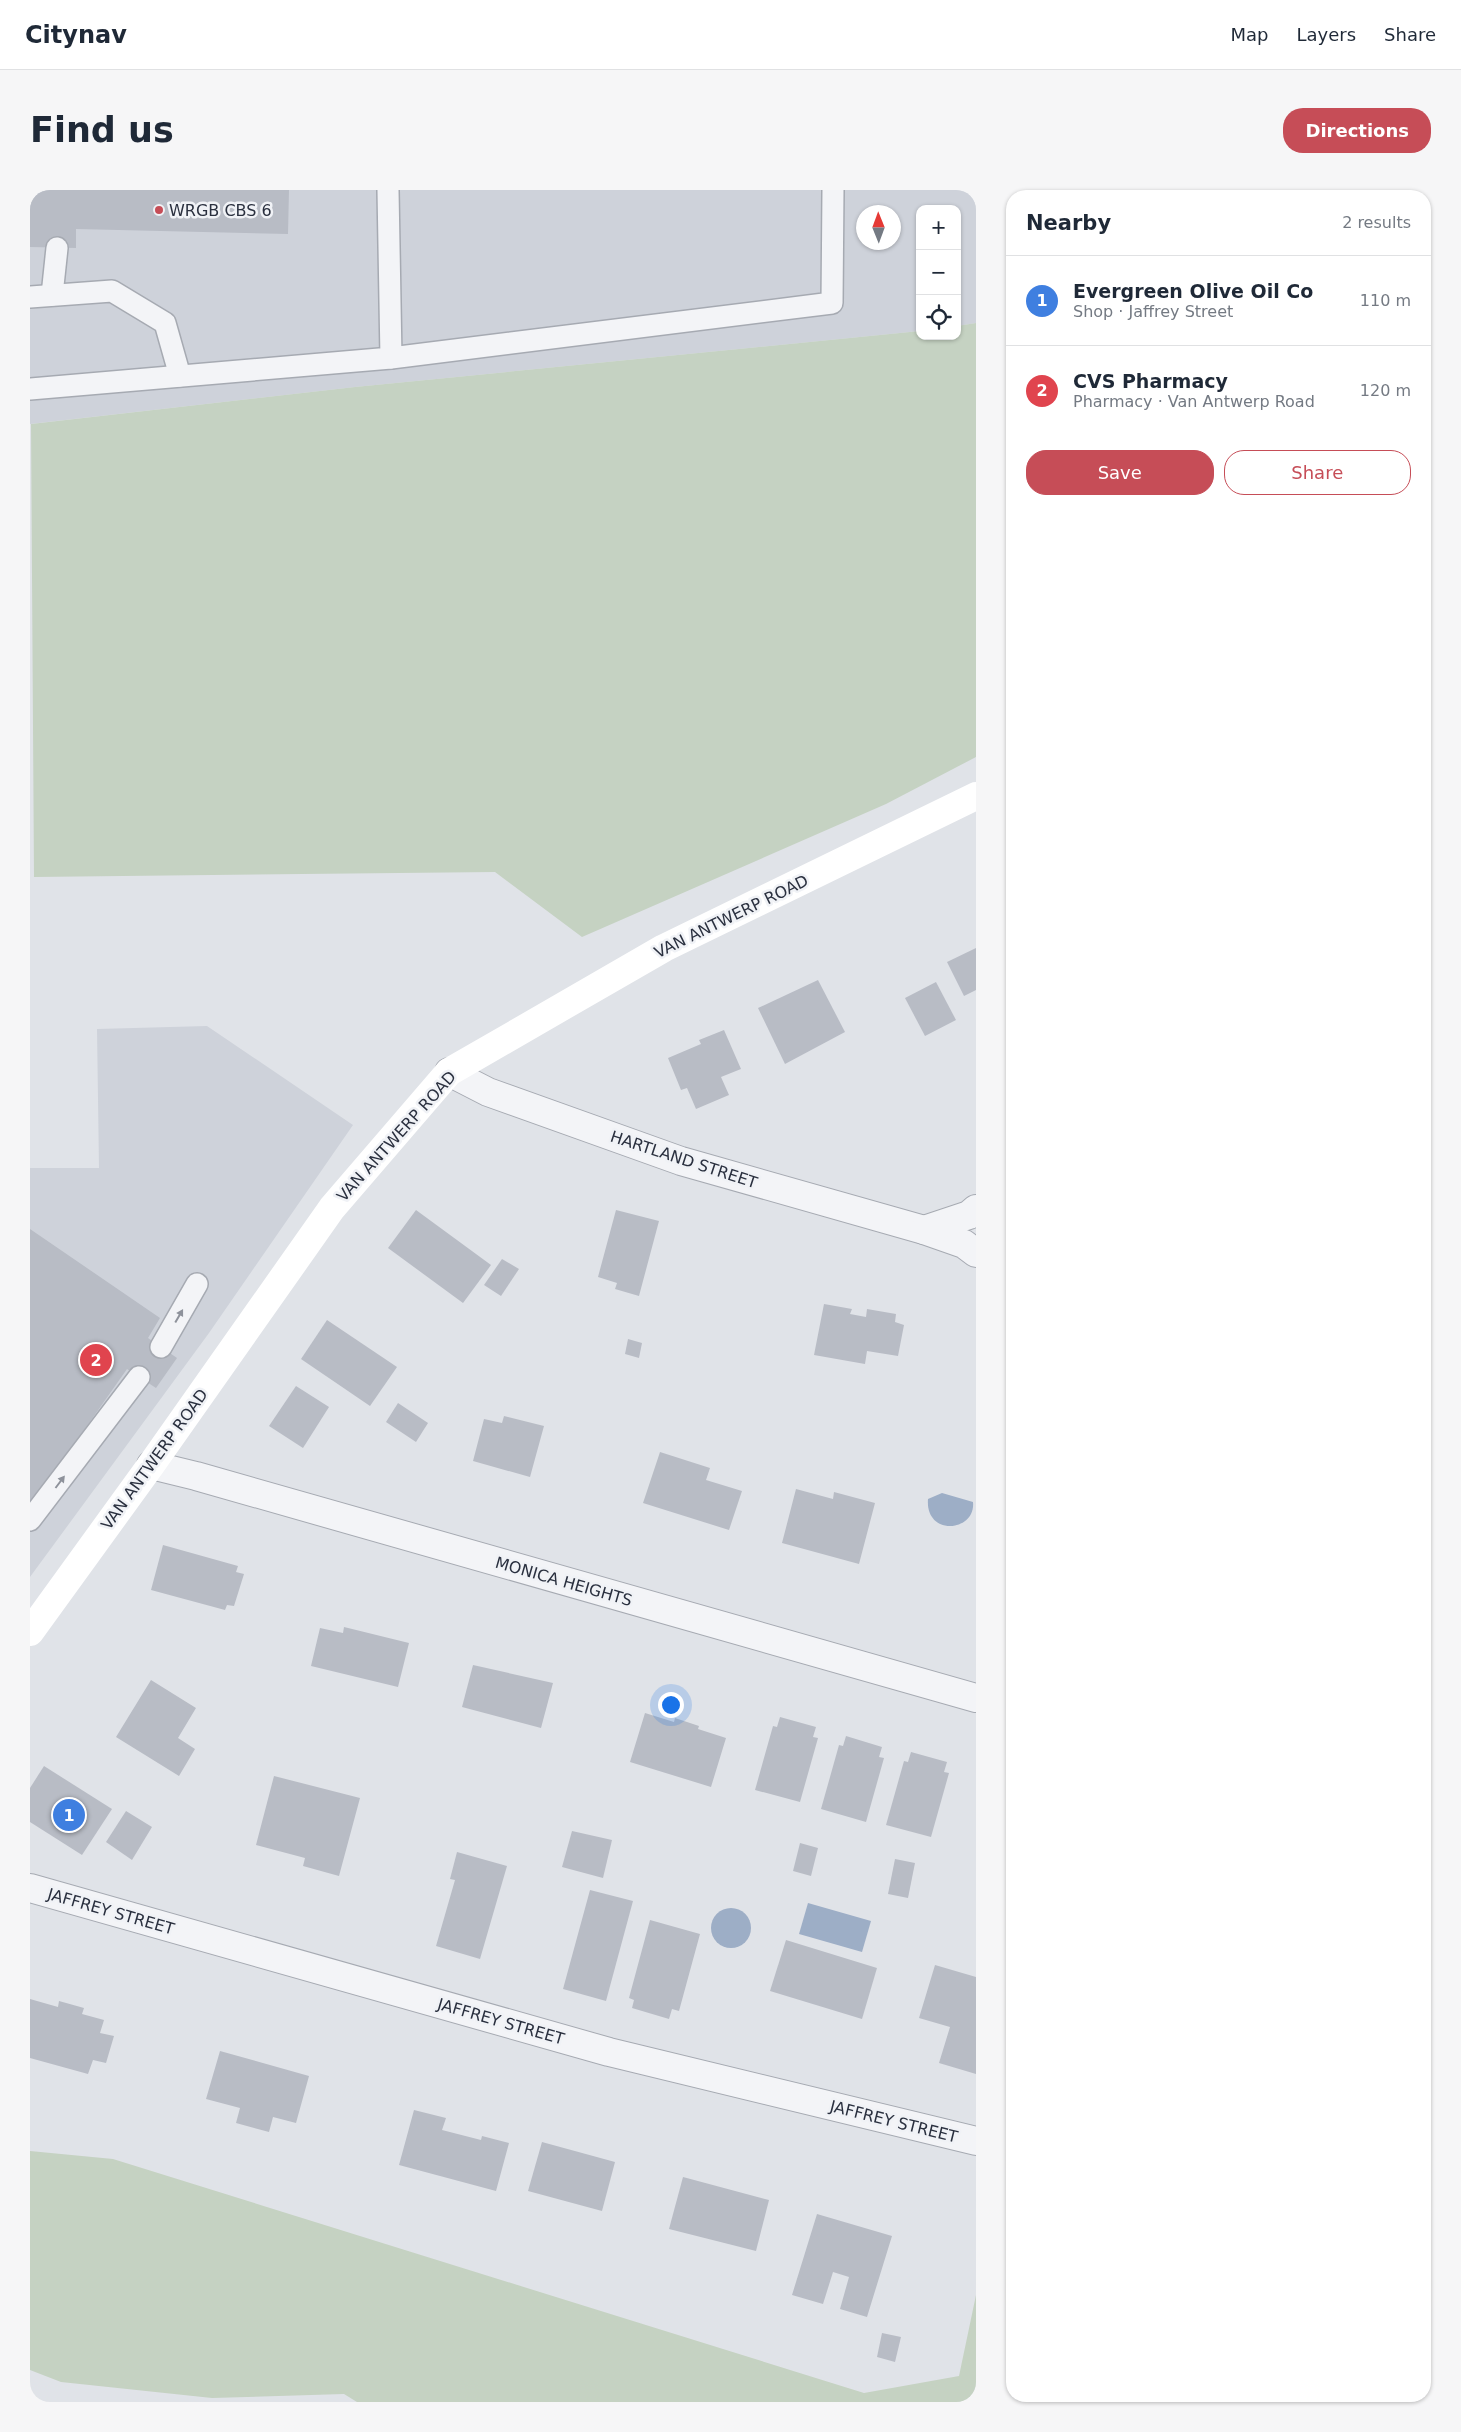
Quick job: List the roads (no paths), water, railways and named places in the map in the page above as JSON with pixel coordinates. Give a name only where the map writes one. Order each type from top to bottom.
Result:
[{"type":"street","name":"VAN ANTWERP ROAD","points":[[30,1632],[151,1465],[332,1208],[449,1072],[664,948],[976,796]]},
{"type":"street","name":"HARTLAND STREET","points":[[449,1072],[488,1092],[681,1161],[924,1230],[964,1244],[976,1253]]},
{"type":"street","points":[[924,1230],[968,1215],[976,1209]]},
{"type":"street","name":"MONICA HEIGHTS","points":[[151,1465],[196,1476],[976,1698]]},
{"type":"street","name":"JAFFREY STREET","points":[[30,1888],[609,2052],[976,2140]]},
{"type":"lane","points":[[388,190],[391,358]]},
{"type":"lane","points":[[30,389],[391,358],[832,303],[834,190]]},
{"type":"lane","points":[[52,295],[57,248]]},
{"type":"lane","points":[[30,297],[112,291],[164,323],[180,376]]},
{"type":"lane","points":[[161,1347],[197,1284]]},
{"type":"lane","points":[[30,1520],[139,1377]]},
{"type":"water","points":[[942,1493],[973,1502],[972,1512],[967,1520],[950,1526],[942,1525],[934,1520],[929,1511],[928,1499]]},
{"type":"water","points":[[808,1903],[871,1921],[862,1952],[799,1934]]},
{"type":"water","points":[[731,1908],[745,1914],[751,1928],[745,1942],[731,1948],[717,1942],[711,1928],[717,1914]]},
{"type":"place","name":"WRGB CBS 6","points":[[159,210]]},
{"type":"place","name":"CVS Pharmacy","points":[[96,1360]]},
{"type":"place","name":"Evergreen Olive Oil Co","points":[[69,1815]]}]
